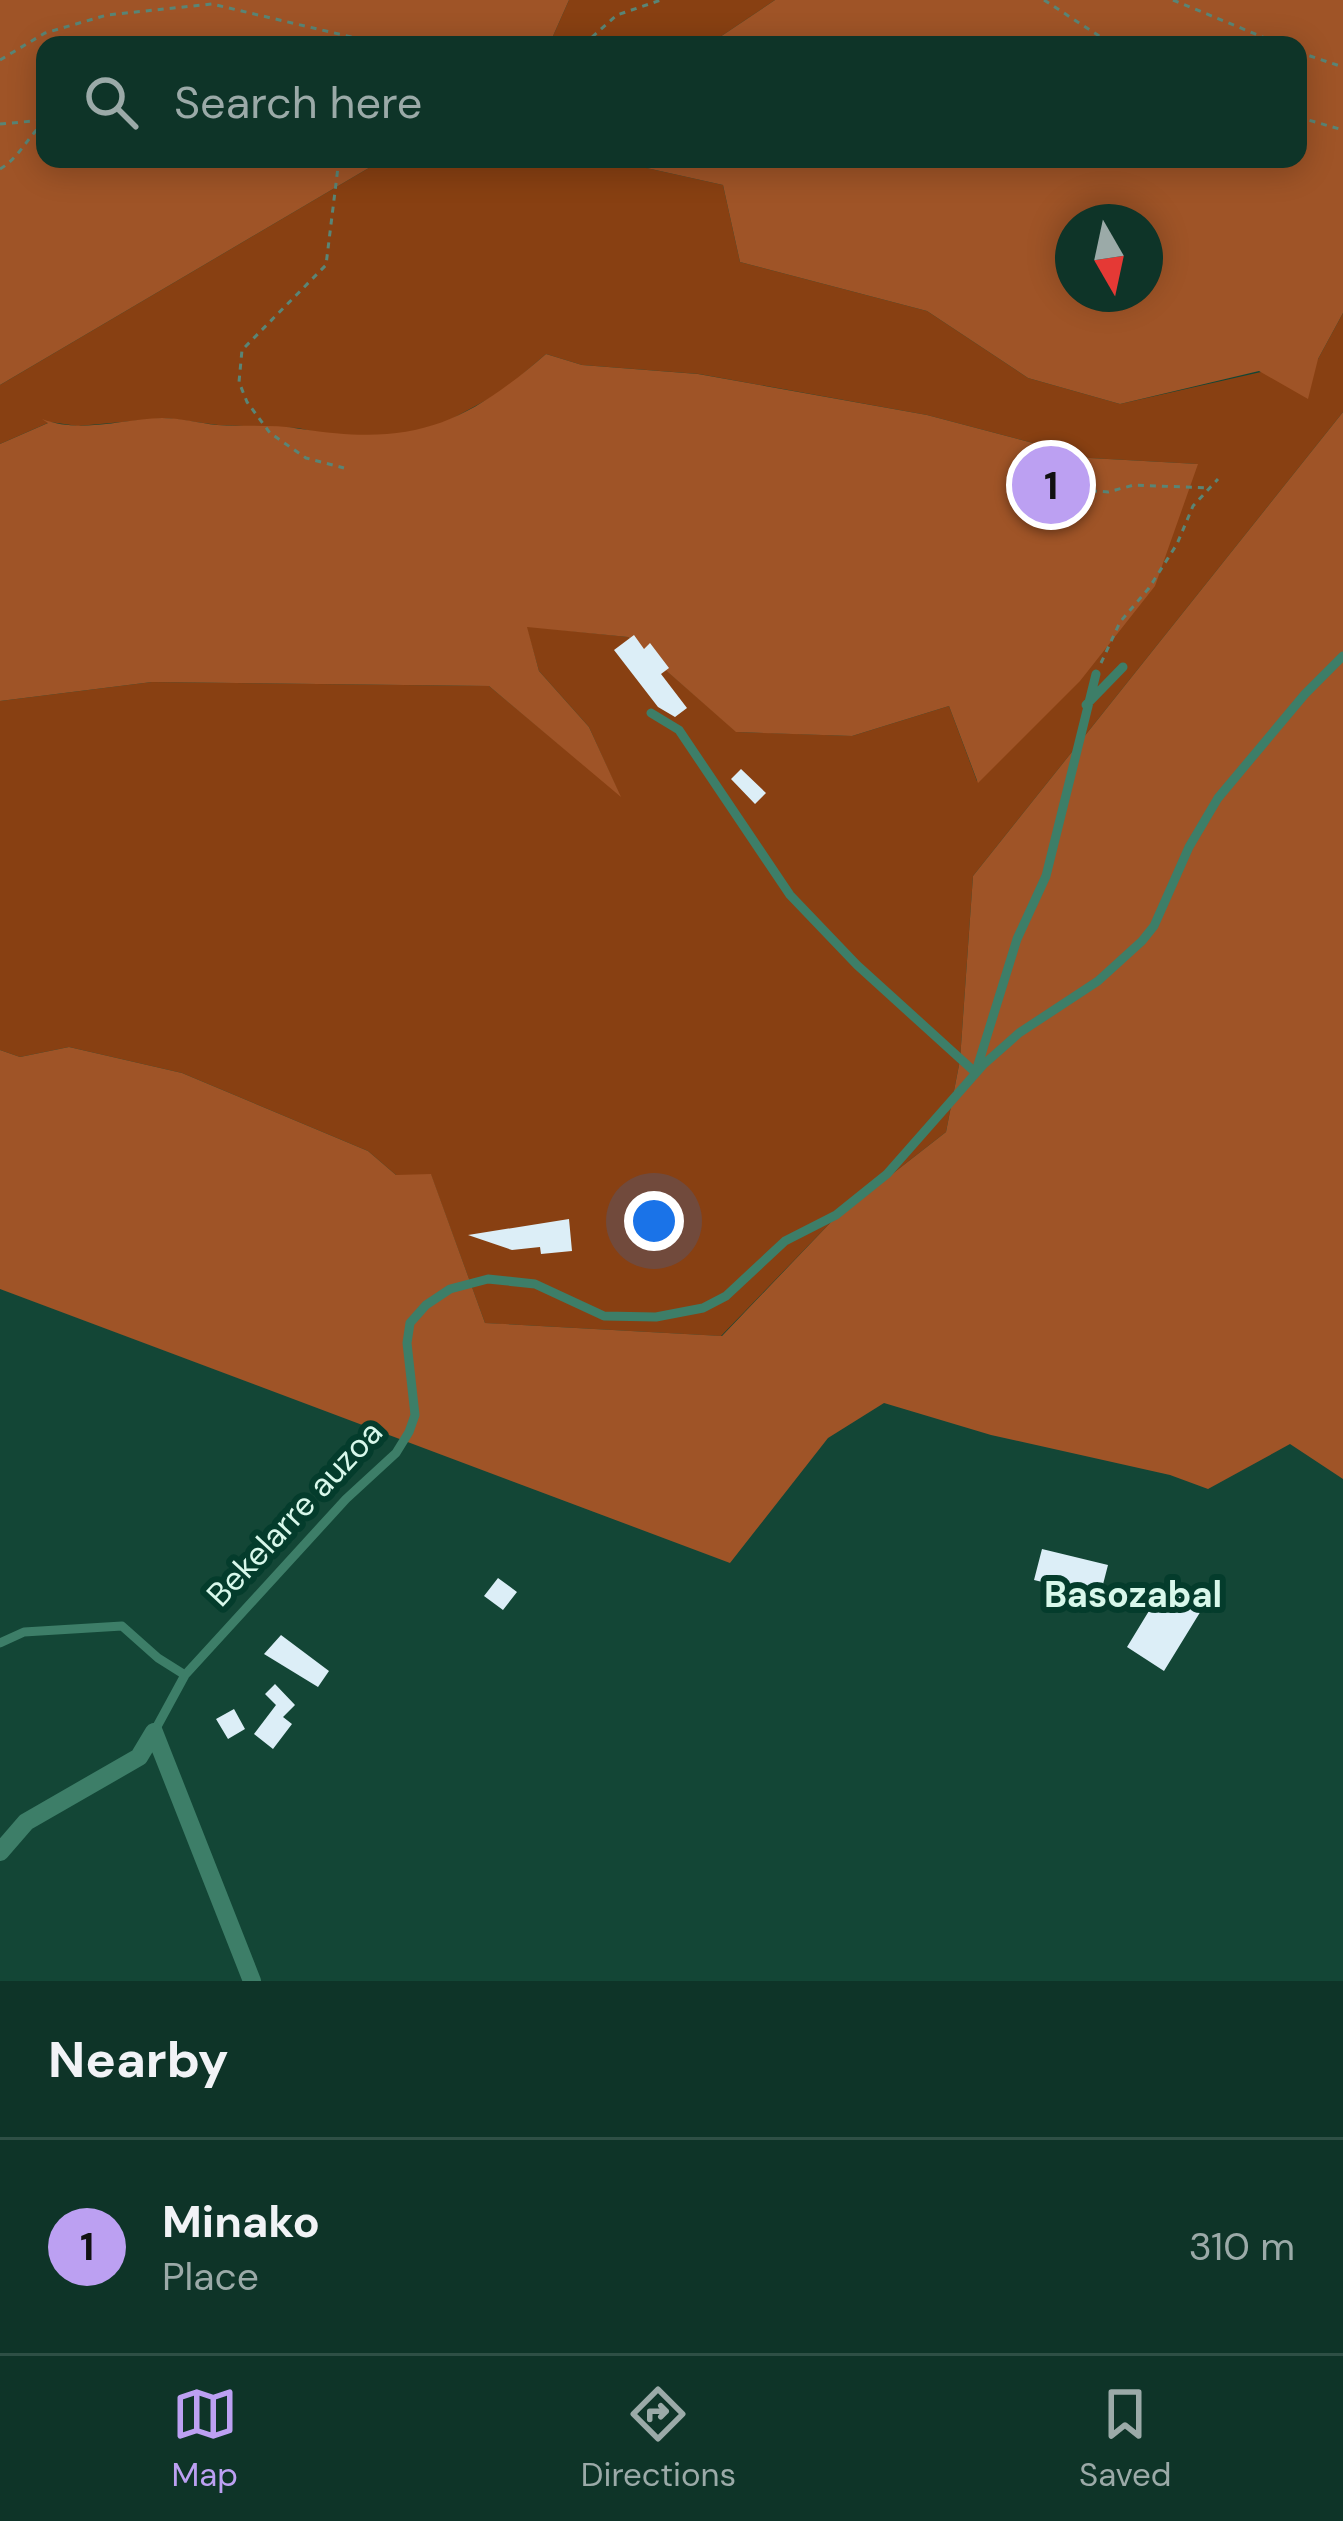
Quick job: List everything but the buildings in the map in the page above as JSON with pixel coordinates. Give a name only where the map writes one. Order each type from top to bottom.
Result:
[{"type":"street","name":"Bekelarre auzoa","points":[[0,1852],[26,1822],[139,1757],[154,1732]]},
{"type":"street","points":[[154,1732],[252,1981]]},
{"type":"lane","name":"Bekelarre auzoa","points":[[154,1732],[185,1676],[346,1499],[396,1453],[415,1415],[407,1342],[410,1322],[425,1305],[449,1289],[488,1279],[536,1284],[604,1316],[656,1317],[703,1308],[726,1296],[785,1241],[836,1215],[887,1174],[976,1073],[1019,1033],[1099,981],[1142,941],[1218,798],[1343,656]]},
{"type":"lane","points":[[1085,705],[1123,668]]},
{"type":"lane","points":[[651,713],[679,730],[790,896],[856,965],[976,1073],[1017,939],[1046,876],[1096,674]]},
{"type":"lane","points":[[0,1643],[24,1632],[122,1626],[185,1676]]},
{"type":"path","points":[[593,36],[617,15],[661,0]]},
{"type":"path","points":[[1044,0],[1099,36]]},
{"type":"path","points":[[1173,0],[1260,36]]},
{"type":"path","points":[[40,36],[107,15],[212,4],[347,36]]},
{"type":"path","points":[[0,60],[36,38]]},
{"type":"path","points":[[1307,55],[1343,67]]},
{"type":"path","points":[[1307,120],[1343,130]]},
{"type":"path","points":[[0,124],[36,122]]},
{"type":"path","points":[[0,169],[16,159],[36,129]]},
{"type":"path","points":[[338,168],[326,265],[242,350],[238,382],[270,433],[306,458],[344,468]]},
{"type":"path","points":[[1096,674],[1120,622],[1177,544],[1193,506],[1218,479]]},
{"type":"path","points":[[1055,488],[1108,492],[1134,485],[1210,488]]},
{"type":"shaded area","points":[[0,0],[569,0],[553,36],[36,36],[36,168],[369,168],[0,385]]},
{"type":"shaded area","points":[[569,0],[775,0],[721,36],[553,36]]},
{"type":"shaded area","points":[[775,0],[1343,0],[1343,313],[1318,359],[1308,399],[1259,371],[1120,404],[1028,378],[927,311],[740,262],[723,185],[646,168],[1307,168],[1307,36],[721,36]]},
{"type":"shaded area","points":[[369,168],[646,168],[723,185],[740,262],[927,311],[1028,378],[1120,404],[1318,359],[1343,313],[1343,412],[973,876],[960,1060],[946,1132],[832,1221],[721,1336],[485,1323],[431,1175],[396,1175],[368,1151],[182,1073],[69,1047],[20,1057],[0,1050],[0,701],[152,682],[489,686],[619,794],[589,727],[539,671],[526,626],[628,637],[737,732],[852,736],[949,706],[977,781],[1197,464],[1090,458],[927,415],[699,374],[582,365],[546,354],[503,391],[435,428],[397,436],[329,435],[298,428],[166,418],[78,426],[50,422],[0,444],[0,385]]},
{"type":"shaded area","points":[[546,354],[582,365],[698,374],[927,415],[1090,458],[1198,464],[1155,586],[1080,681],[978,783],[949,706],[852,736],[736,732],[628,637],[527,627],[539,671],[589,727],[621,797],[489,686],[152,682],[0,701],[0,444],[48,423],[42,419],[86,426],[169,418],[340,434],[405,432],[461,414]]},
{"type":"shaded area","points":[[1343,412],[1343,1479],[1290,1444],[1208,1489],[1170,1475],[991,1435],[884,1403],[828,1438],[730,1563],[0,1289],[0,1050],[20,1057],[69,1047],[182,1073],[368,1151],[396,1175],[431,1174],[485,1323],[722,1336],[832,1221],[946,1132],[960,1060],[973,876]]},
{"type":"place","name":"Minako","points":[[1051,485]]},
{"type":"district","name":"Basozabal","points":[[1133,1594]]}]
